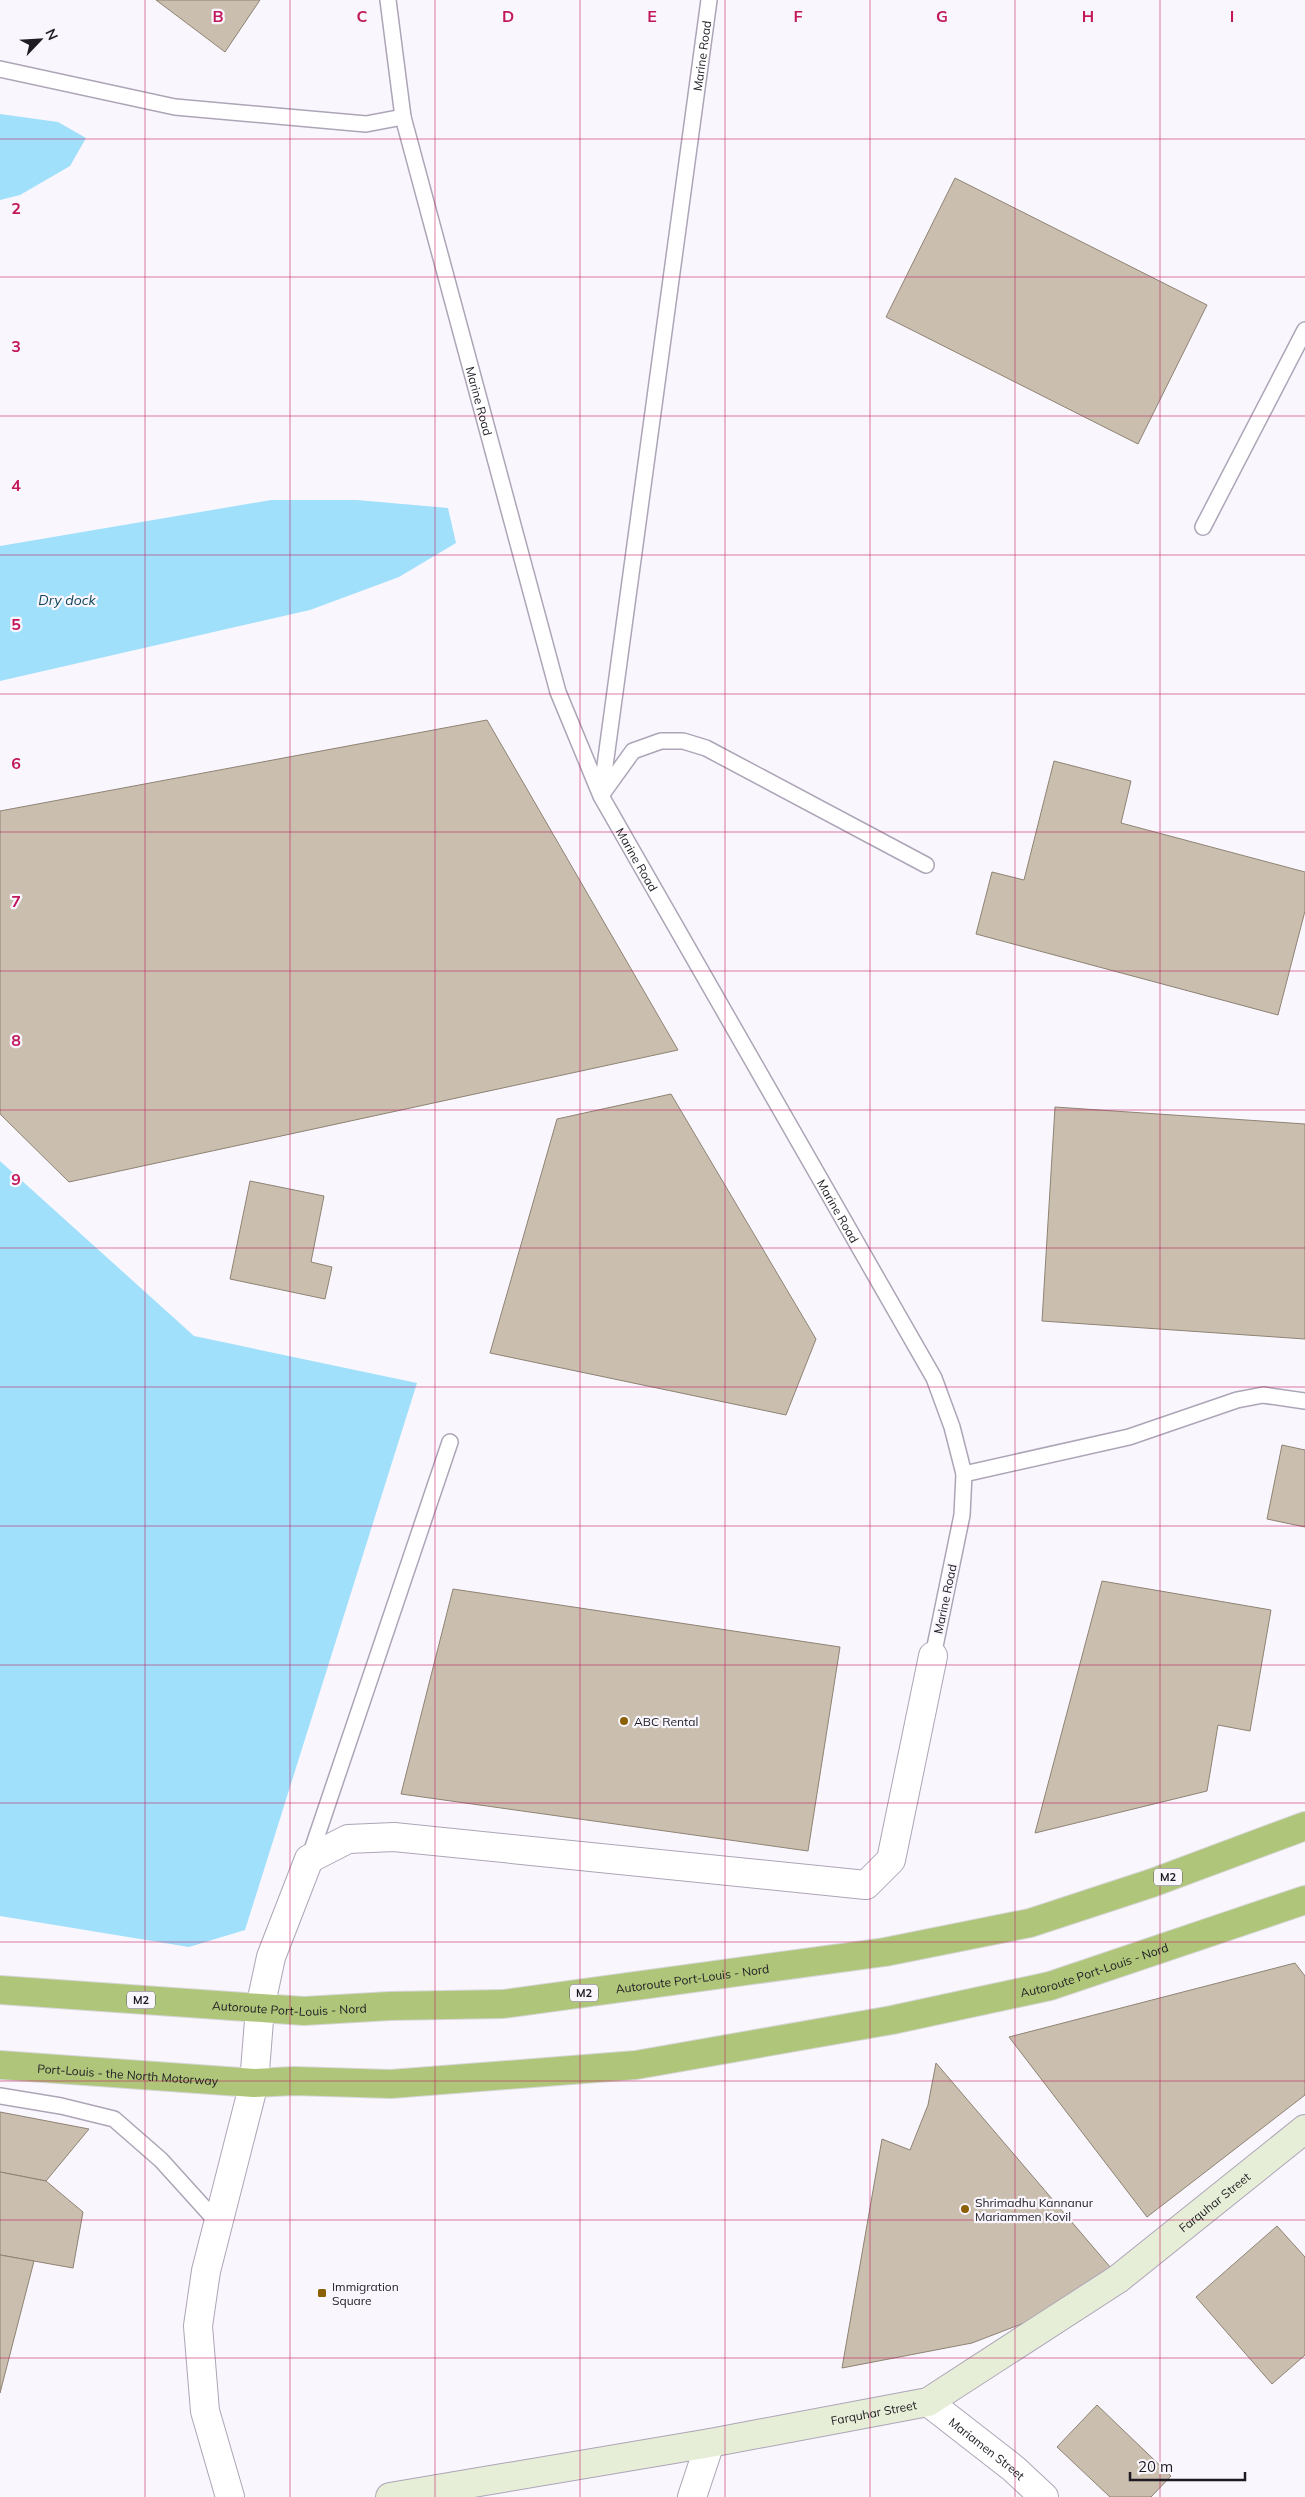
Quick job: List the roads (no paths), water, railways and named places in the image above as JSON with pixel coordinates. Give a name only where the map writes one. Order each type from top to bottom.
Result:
[{"type":"highway","name":"Autoroute Port-Louis - Nord","points":[[0,1990],[304,2011],[390,2006],[503,2004],[885,1952],[1030,1923],[1152,1883],[1305,1826]]},
{"type":"highway","name":"Autoroute Port-Louis - Nord","points":[[254,2083],[294,2081],[392,2084],[636,2065],[892,2020],[1050,1986],[1305,1900]]},
{"type":"highway","name":"Port-Louis - the North Motorway","points":[[0,2065],[254,2083]]},
{"type":"street","points":[[230,2497],[205,2411],[198,2326],[206,2271],[239,2150],[254,2083],[260,2008],[272,1957],[308,1859],[348,1839],[394,1837],[866,1885],[891,1860],[933,1656]]},
{"type":"street","name":"Farquhar Street","points":[[390,2497],[710,2443],[928,2402],[1118,2279],[1305,2129]]},
{"type":"street","name":"Mariamen Street","points":[[928,2402],[1014,2469],[1044,2497]]},
{"type":"street","points":[[692,2497],[710,2443]]},
{"type":"lane","name":"Marine Road","points":[[388,0],[403,118],[558,692],[601,796],[934,1378],[952,1427],[964,1474],[962,1515],[933,1656]]},
{"type":"lane","name":"Marine Road","points":[[601,796],[709,0]]},
{"type":"lane","points":[[0,70],[175,107],[366,124],[403,118]]},
{"type":"lane","points":[[1203,527],[1305,330]]},
{"type":"lane","points":[[601,796],[632,751],[662,741],[683,741],[706,748],[926,866]]},
{"type":"lane","points":[[964,1474],[1129,1437],[1237,1400],[1263,1395],[1305,1401]]},
{"type":"lane","points":[[308,1859],[450,1442]]},
{"type":"lane","points":[[0,2096],[61,2106],[114,2119],[161,2160],[218,2223]]},
{"type":"water","points":[[0,114],[58,122],[86,138],[70,166],[20,195],[0,200]]},
{"type":"water","name":"Dry dock","points":[[271,500],[357,500],[448,508],[456,543],[399,577],[310,610],[0,681],[0,546]]},
{"type":"water","points":[[0,1161],[194,1336],[417,1383],[245,1930],[189,1947],[0,1916]]},
{"type":"place","name":"ABC Rental","points":[[624,1721]]},
{"type":"place","name":"Shrimadhu Kannanur Mariammen Kovil","points":[[965,2209]]},
{"type":"place","name":"Immigration Square","points":[[322,2293]]}]
